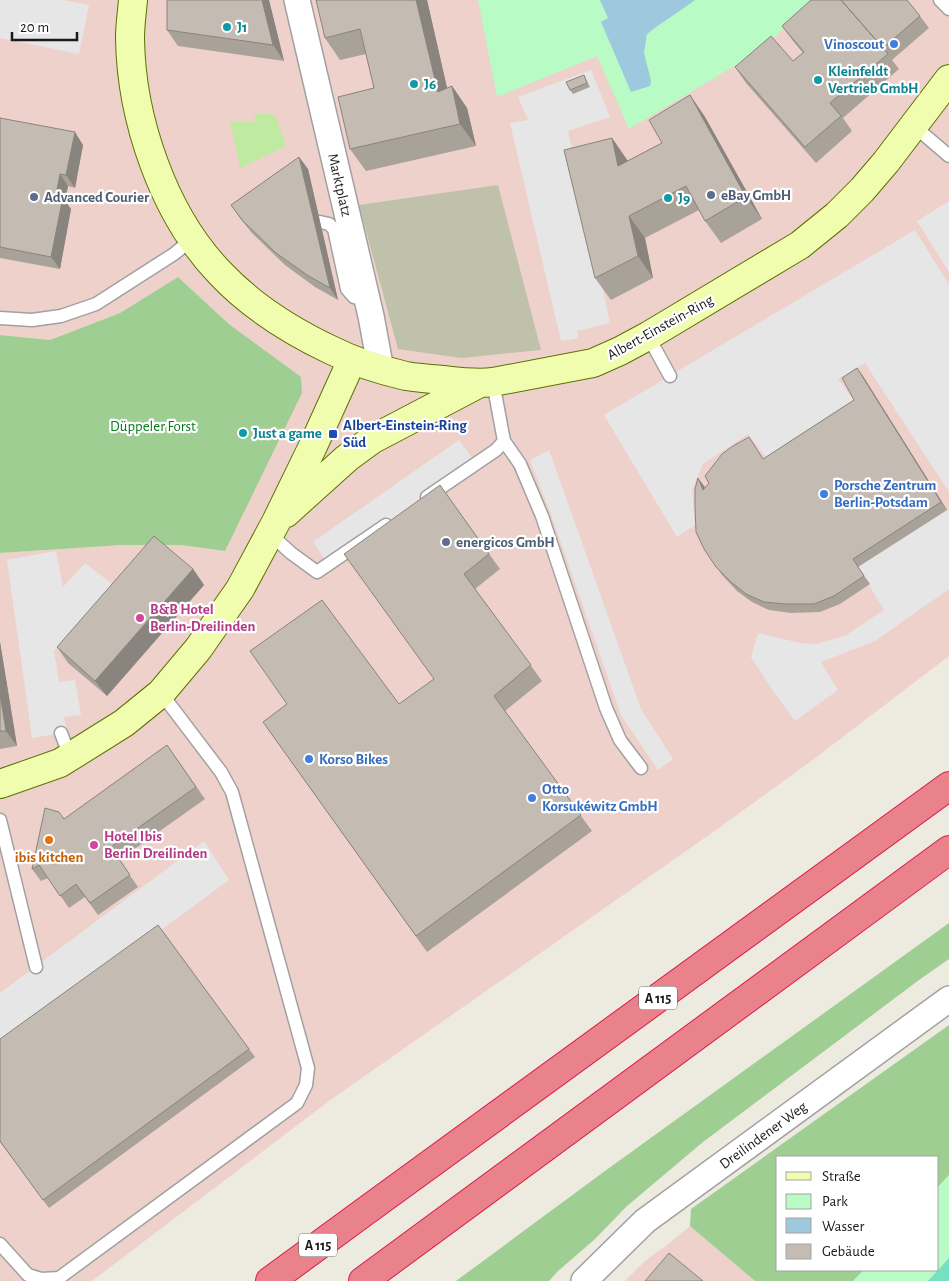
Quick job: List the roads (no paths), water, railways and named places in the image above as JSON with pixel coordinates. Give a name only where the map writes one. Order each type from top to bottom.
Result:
[{"type":"highway","name":"A 115","points":[[270,1281],[949,786]]},
{"type":"highway","points":[[363,1281],[949,850]]},
{"type":"street","name":"Albert-Einstein-Ring","points":[[133,0],[130,37],[134,87],[142,130],[163,185],[192,239],[220,274],[257,307],[311,340],[352,360],[381,370],[408,376],[486,383],[593,363],[648,336],[800,245],[837,215],[886,162],[949,79]]},
{"type":"street","name":"Marktplatz","points":[[297,0],[367,299],[381,370]]},
{"type":"street","points":[[0,784],[60,762],[65,745],[124,723],[161,692],[198,649],[240,588],[273,527],[313,446],[352,360]]},
{"type":"street","points":[[273,527],[347,458],[373,439],[486,383]]},
{"type":"street","name":"Dreilindener Weg","points":[[584,1281],[645,1221],[949,999]]},
{"type":"lane","points":[[940,0],[949,9]]},
{"type":"lane","points":[[914,126],[949,156]]},
{"type":"lane","points":[[320,222],[329,224],[334,229],[347,289],[354,297],[367,299]]},
{"type":"lane","points":[[0,318],[32,320],[61,316],[96,304],[174,254],[192,239]]},
{"type":"lane","points":[[648,336],[670,376]]},
{"type":"lane","points":[[486,383],[504,441],[520,464],[546,514],[606,708],[620,740],[641,768]]},
{"type":"lane","points":[[419,503],[496,450],[504,441]]},
{"type":"lane","points":[[273,527],[291,553],[317,572],[394,519]]},
{"type":"lane","points":[[0,1244],[28,1275],[41,1279],[59,1278],[297,1103],[306,1085],[308,1068],[232,792],[221,772],[161,692]]},
{"type":"lane","points":[[0,820],[36,966]]},
{"type":"water","points":[[600,0],[695,0],[647,34],[644,53],[651,81],[650,86],[631,92],[601,22],[608,18]]},
{"type":"place","name":"J1","points":[[227,27]]},
{"type":"place","name":"Vinoscout","points":[[894,44]]},
{"type":"place","name":"Kleinfeldt Vertrieb GmbH","points":[[818,80]]},
{"type":"place","name":"J6","points":[[414,84]]},
{"type":"place","name":"eBay GmbH","points":[[711,195]]},
{"type":"place","name":"Advanced Courier","points":[[34,197]]},
{"type":"place","name":"J9","points":[[668,198]]},
{"type":"place","name":"Just a game","points":[[243,433]]},
{"type":"place","name":"Albert-Einstein-Ring Süd","points":[[333,434]]},
{"type":"place","name":"Porsche Zentrum Berlin-Potsdam","points":[[824,494]]},
{"type":"place","name":"energicos GmbH","points":[[446,542]]},
{"type":"place","name":"B&B Hotel Berlin-Dreilinden","points":[[140,618]]},
{"type":"place","name":"Korso Bikes","points":[[309,759]]},
{"type":"place","name":"Otto Korsukéwitz GmbH","points":[[532,798]]},
{"type":"place","name":"ibis kitchen","points":[[49,840]]},
{"type":"place","name":"Hotel Ibis Berlin Dreilinden","points":[[94,845]]},
{"type":"park label","name":"Düppeler Forst","points":[[153,426]]}]
